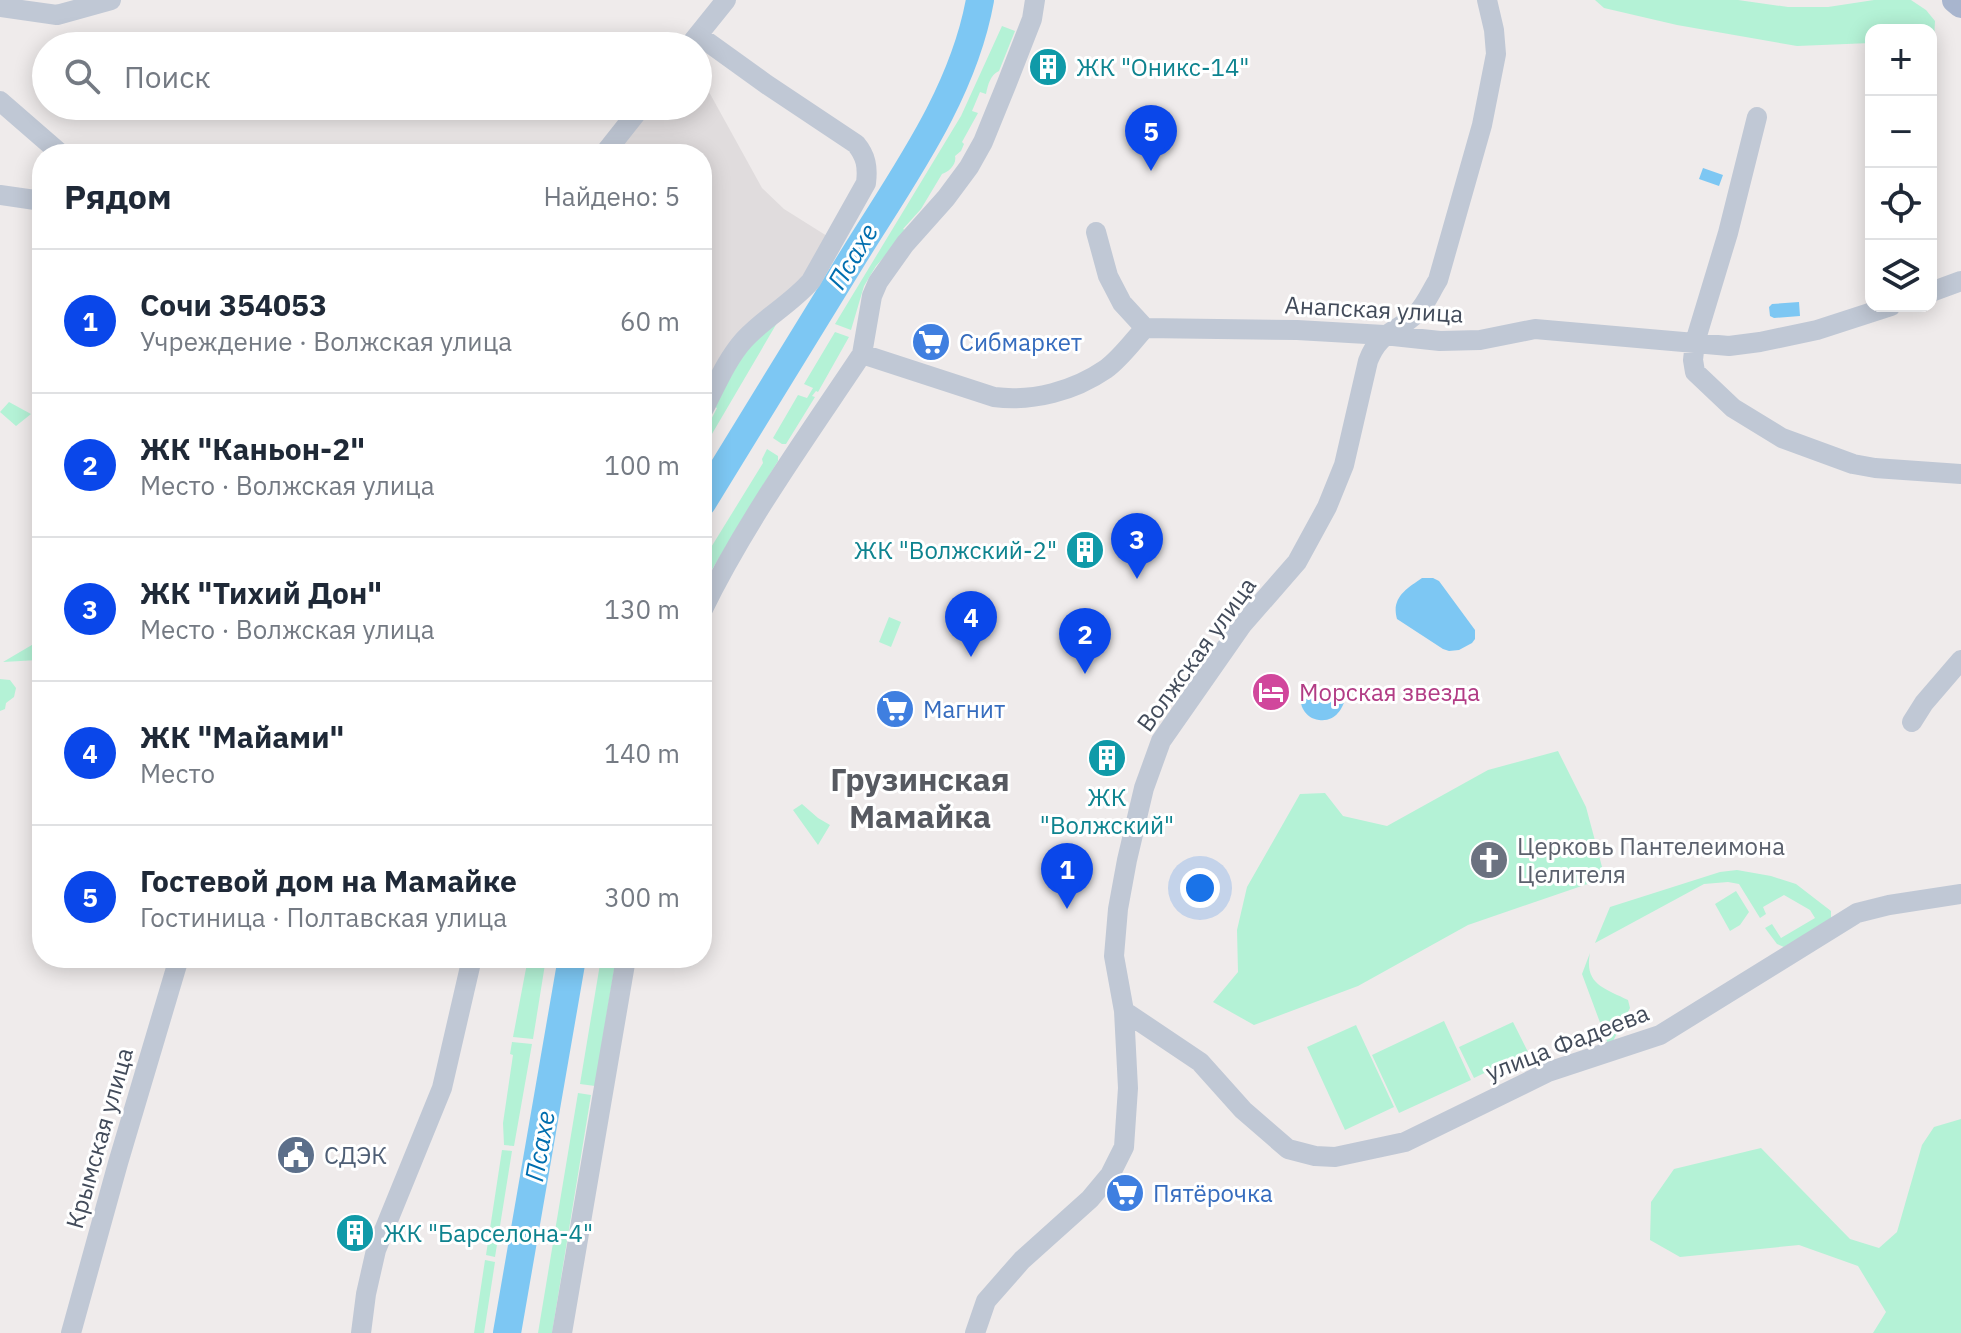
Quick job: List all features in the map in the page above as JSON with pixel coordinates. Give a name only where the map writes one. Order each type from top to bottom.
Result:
[{"type":"main road","points":[[1955,0],[1961,5]]},
{"type":"street","points":[[0,7],[57,15],[111,0]]},
{"type":"street","points":[[700,32],[726,0]]},
{"type":"street","points":[[712,590],[761,506],[862,354],[872,296],[878,282],[905,244],[946,198],[983,142],[1032,19],[1035,0]]},
{"type":"street","name":"Волжская улица","points":[[975,1333],[986,1301],[1022,1260],[1090,1199],[1110,1175],[1124,1147],[1128,1088],[1124,1011],[1114,956],[1118,909],[1144,788],[1161,741],[1242,625],[1297,562],[1327,507],[1344,465],[1373,346],[1416,313],[1438,280],[1482,125],[1496,54],[1487,0]]},
{"type":"street","points":[[712,51],[856,144],[863,153],[868,170],[866,183],[811,281],[799,295],[745,338],[712,393]]},
{"type":"street","points":[[0,101],[49,144]]},
{"type":"street","points":[[1757,117],[1728,233],[1695,342],[1695,372],[1733,408],[1782,438],[1853,464],[1961,474]]},
{"type":"street","points":[[612,144],[631,120]]},
{"type":"street","points":[[0,195],[32,200]]},
{"type":"street","points":[[862,354],[1010,400],[1028,399],[1079,385],[1108,367],[1145,328],[1122,303],[1108,276],[1096,232]]},
{"type":"street","points":[[1937,290],[1961,281]]},
{"type":"street","name":"Анапская улица","points":[[1145,328],[1297,330],[1440,341],[1480,340],[1535,329],[1729,346],[1817,330],[1872,312]]},
{"type":"street","points":[[1912,722],[1961,660]]},
{"type":"street","name":"улица Фадеева","points":[[1124,1011],[1200,1062],[1243,1110],[1288,1149],[1335,1157],[1405,1142],[1548,1072],[1660,1035],[1857,913],[1961,894]]},
{"type":"street","name":"Крымская улица","points":[[71,1333],[176,968]]},
{"type":"street","points":[[361,1333],[376,1250],[442,1088],[470,968]]},
{"type":"street","points":[[562,1333],[624,968]]},
{"type":"shaded area","points":[[712,97],[762,188],[784,209],[827,236],[801,283],[712,385],[712,144],[622,144],[640,120],[712,120]]},
{"type":"green space","points":[[1595,0],[1738,0],[1788,7],[1828,7],[1874,0],[1911,0],[1935,21],[1935,24],[1865,24],[1865,43],[1797,46],[1677,25],[1604,8]]},
{"type":"green space","points":[[1002,26],[1015,31],[986,94],[980,92],[972,111],[978,113],[962,142],[961,151],[955,156],[954,165],[942,174],[921,209],[903,229],[907,231],[876,266],[864,286],[851,330],[835,324],[961,116]]},
{"type":"green space","points":[[784,311],[712,434],[712,418],[717,408],[712,403],[746,346]]},
{"type":"green space","points":[[835,332],[849,337],[786,444],[782,444],[773,438],[798,395],[807,398],[813,388],[804,384]]},
{"type":"green space","points":[[9,402],[31,414],[16,426],[0,412]]},
{"type":"green space","points":[[767,449],[778,456],[778,461],[712,570],[712,546],[763,463]]},
{"type":"green space","points":[[889,617],[901,622],[891,647],[879,642]]},
{"type":"green space","points":[[32,645],[32,660],[3,662]]},
{"type":"green space","points":[[0,679],[10,680],[16,688],[14,697],[0,711]]},
{"type":"green space","points":[[1558,751],[1586,807],[1605,878],[1468,925],[1358,986],[1254,1025],[1213,1002],[1238,972],[1237,930],[1247,887],[1300,794],[1325,793],[1343,816],[1387,826],[1488,770]]},
{"type":"green space","points":[[802,804],[830,825],[818,845],[793,810]]},
{"type":"green space","points":[[1737,870],[1796,884],[1831,911],[1831,923],[1784,947],[1777,944],[1765,928],[1772,924],[1781,938],[1815,918],[1810,910],[1784,895],[1763,907],[1766,914],[1760,918],[1739,884],[1704,884],[1595,943],[1610,907],[1720,872]]},
{"type":"green space","points":[[1736,891],[1749,912],[1740,925],[1730,931],[1715,904]]},
{"type":"green space","points":[[1590,953],[1593,978],[1604,988],[1628,1000],[1630,1008],[1611,1045],[1582,974]]},
{"type":"green space","points":[[526,968],[544,968],[533,1039],[513,1037]]},
{"type":"green space","points":[[599,968],[614,968],[595,1086],[580,1084]]},
{"type":"green space","points":[[1444,1021],[1471,1080],[1399,1113],[1372,1055]]},
{"type":"green space","points":[[1513,1022],[1528,1052],[1474,1078],[1459,1047]]},
{"type":"green space","points":[[1356,1025],[1394,1107],[1345,1130],[1307,1047]]},
{"type":"green space","points":[[512,1042],[532,1044],[514,1146],[504,1145],[503,1123],[513,1055],[510,1054]]},
{"type":"green space","points":[[578,1093],[591,1095],[552,1333],[538,1333]]},
{"type":"green space","points":[[1961,1119],[1961,1333],[1873,1333],[1886,1312],[1858,1266],[1799,1245],[1680,1257],[1650,1240],[1651,1202],[1674,1169],[1761,1148],[1850,1239],[1879,1248],[1897,1232],[1922,1145],[1934,1127]]},
{"type":"green space","points":[[502,1150],[512,1151],[495,1257],[486,1255]]},
{"type":"green space","points":[[485,1260],[495,1262],[484,1333],[474,1333]]},
{"type":"water","points":[[1703,168],[1723,175],[1719,186],[1699,179]]},
{"type":"water","points":[[1799,302],[1800,316],[1770,316],[1769,307],[1772,304]]},
{"type":"water","points":[[1422,578],[1439,581],[1475,630],[1472,643],[1449,651],[1397,619],[1398,600],[1405,590]]},
{"type":"water","points":[[1300,696],[1346,697],[1337,714],[1325,720],[1308,715],[1302,708]]},
{"type":"waterway","name":"Псахе","points":[[712,487],[930,133],[960,68],[980,0]]},
{"type":"waterway","name":"Псахе","points":[[507,1333],[570,968]]},
{"type":"place","name":"ЖК \"Оникс-14\"","points":[[1048,67]]},
{"type":"place","name":"Гостевой дом на Мамайке","points":[[1151,171]]},
{"type":"place","name":"Сибмаркет","points":[[931,342]]},
{"type":"place","name":"ЖК \"Волжский-2\"","points":[[1085,550]]},
{"type":"place","name":"ЖК \"Тихий Дон\"","points":[[1137,579]]},
{"type":"place","name":"ЖК \"Майами\"","points":[[971,657]]},
{"type":"place","name":"ЖК \"Каньон-2\"","points":[[1085,674]]},
{"type":"place","name":"Морская звезда","points":[[1271,692]]},
{"type":"place","name":"Магнит","points":[[895,709]]},
{"type":"place","name":"ЖК \"Волжский\"","points":[[1107,758]]},
{"type":"place","name":"Церковь Пантелеимона Целителя","points":[[1489,860]]},
{"type":"place","name":"Сочи 354053","points":[[1067,909]]},
{"type":"place","name":"СДЭК","points":[[296,1155]]},
{"type":"place","name":"Пятёрочка","points":[[1125,1193]]},
{"type":"place","name":"ЖК \"Барселона-4\"","points":[[355,1233]]},
{"type":"district","name":"Грузинская Мамайка","points":[[920,798]]}]
